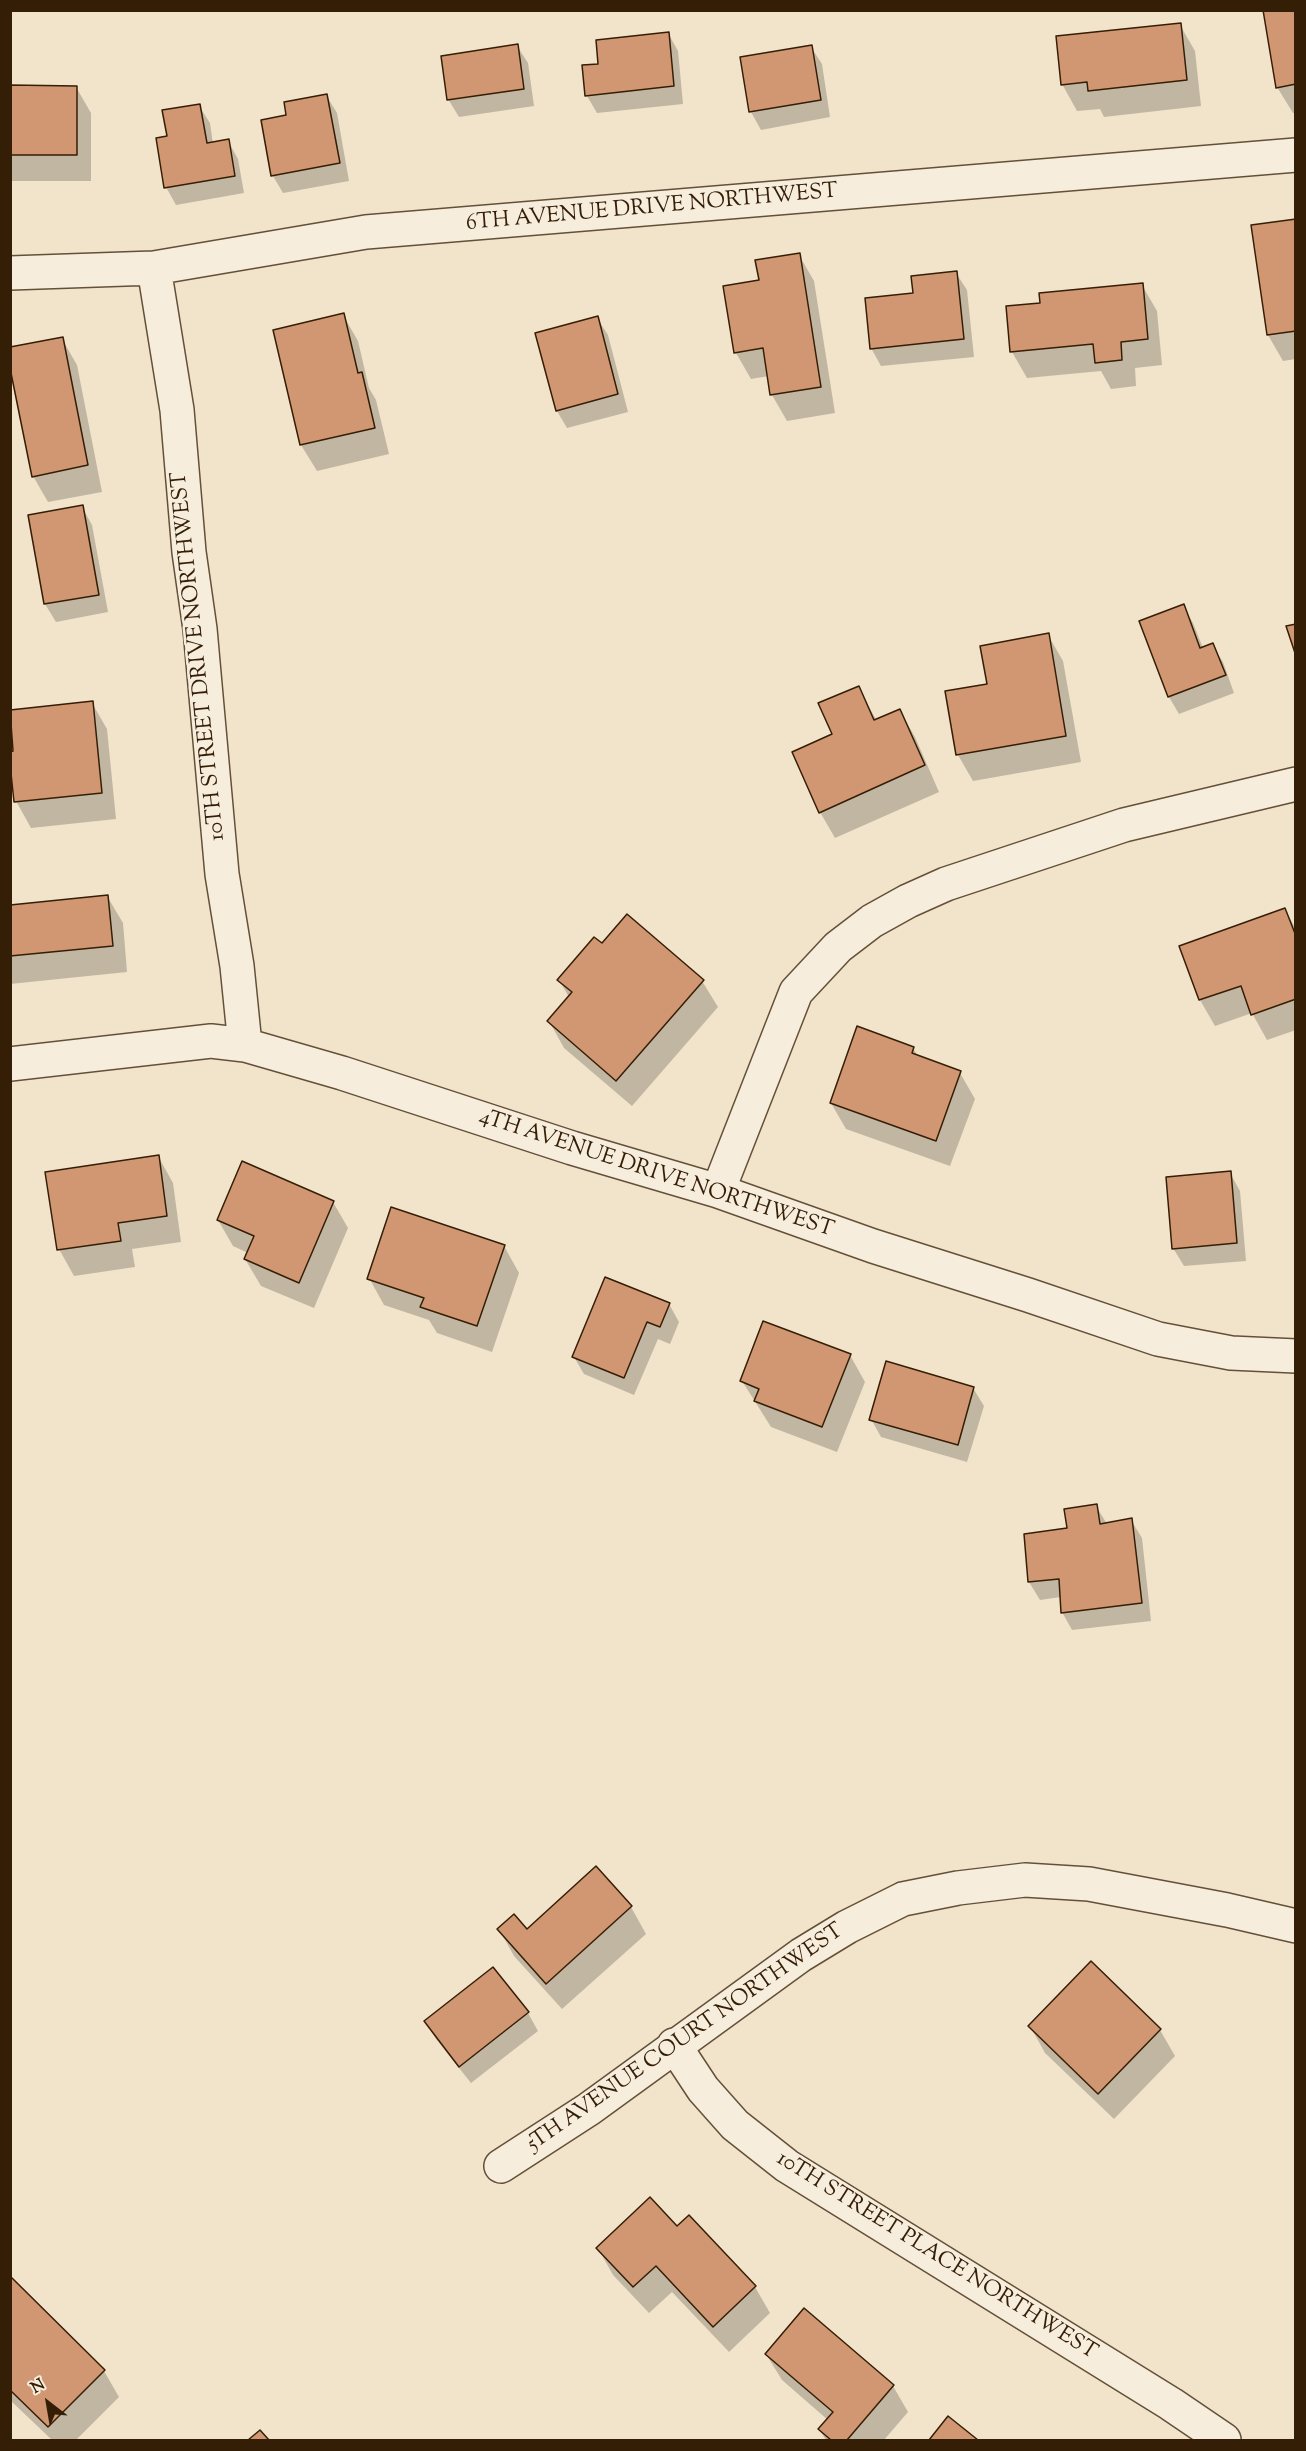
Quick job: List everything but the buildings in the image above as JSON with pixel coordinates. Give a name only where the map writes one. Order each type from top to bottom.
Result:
[{"type":"street","name":"6TH AVENUE DRIVE NORTHWEST","points":[[10,273],[154,268],[366,232],[1296,155]]},
{"type":"street","name":"10TH STREET DRIVE NORTHWEST","points":[[154,268],[177,410],[222,874],[237,966],[245,1045]]},
{"type":"street","points":[[718,1191],[796,992],[838,947],[872,921],[946,884],[1124,825],[1296,783]]},
{"type":"street","name":"4TH AVENUE DRIVE NORTHWEST","points":[[10,1064],[211,1041],[245,1045],[342,1073],[572,1148],[718,1191],[873,1246],[1158,1339],[1231,1353],[1296,1356]]},
{"type":"street","name":"5TH AVENUE COURT NORTHWEST","points":[[501,2166],[590,2109],[674,2045],[801,1955],[847,1927],[903,1899],[958,1888],[1024,1880],[1089,1884],[1227,1910],[1296,1926]]},
{"type":"street","name":"10TH STREET PLACE NORTHWEST","points":[[674,2045],[703,2089],[735,2126],[787,2166],[1171,2404],[1224,2440]]}]
